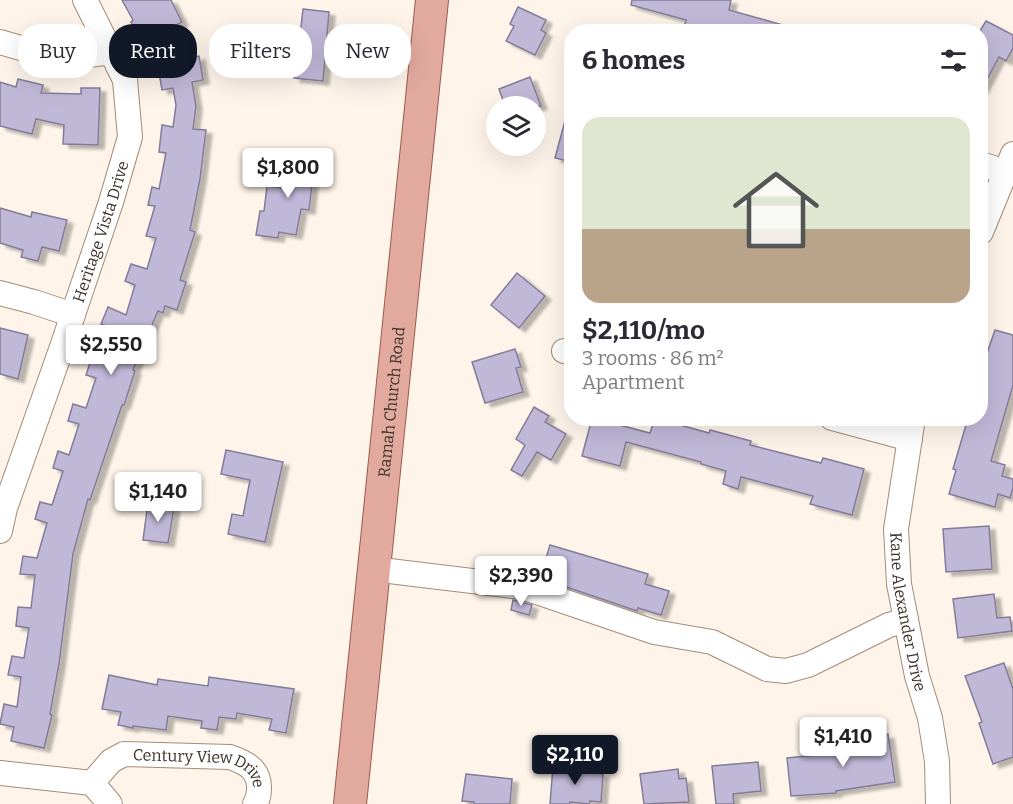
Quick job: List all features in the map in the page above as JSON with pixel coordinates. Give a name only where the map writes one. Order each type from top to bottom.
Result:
[{"type":"main road","name":"Ramah Church Road","points":[[350,804],[432,0]]},
{"type":"street","name":"Heritage Vista Drive","points":[[85,0],[109,48]]},
{"type":"street","points":[[0,42],[38,52],[74,57],[109,52]]},
{"type":"street","name":"Heritage Vista Drive","points":[[0,531],[4,508],[73,315],[130,137],[124,78]]},
{"type":"street","points":[[988,164],[1009,163],[988,215]]},
{"type":"street","points":[[0,293],[73,315]]},
{"type":"street","points":[[890,426],[912,429]]},
{"type":"street","name":"Kane Alexander Drive","points":[[912,429],[896,529],[899,584],[917,676],[930,718],[937,761],[938,804]]},
{"type":"street","points":[[373,569],[522,587],[654,632],[712,642],[767,669],[786,671],[808,665],[889,625],[906,620]]},
{"type":"street","name":"Century View Drive","points":[[92,783],[111,761],[124,754],[230,757],[243,761],[253,768],[257,775],[259,787],[258,800],[255,804]]},
{"type":"street","points":[[0,773],[92,783],[110,804]]},
{"type":"building","points":[[122,0],[171,0],[182,22],[178,24],[132,24],[133,20]]},
{"type":"building","points":[[632,0],[731,0],[729,10],[779,24],[685,24],[686,20],[631,5]]},
{"type":"building","points":[[518,7],[546,20],[541,30],[546,33],[535,55],[506,41],[514,26],[510,24]]},
{"type":"building","points":[[303,9],[329,12],[328,24],[324,24],[323,81],[294,78],[312,78],[312,24],[301,24]]},
{"type":"building","points":[[986,21],[1013,35],[1013,48],[1006,61],[999,57],[988,78],[988,24],[984,24]]},
{"type":"building","points":[[197,56],[199,56],[203,80],[192,82],[196,106],[193,129],[206,130],[200,179],[190,230],[195,232],[180,280],[186,282],[177,310],[165,306],[163,313],[158,311],[133,370],[135,371],[124,405],[122,405],[90,500],[88,499],[73,554],[50,714],[52,715],[44,748],[11,741],[14,727],[0,724],[4,704],[17,707],[21,677],[8,675],[12,656],[24,658],[29,628],[16,626],[18,607],[31,608],[35,575],[20,574],[23,556],[37,558],[47,523],[35,519],[40,502],[52,505],[63,471],[53,468],[58,451],[69,455],[79,424],[68,421],[73,404],[86,408],[96,378],[86,375],[92,357],[101,359],[113,329],[101,324],[108,307],[126,315],[135,285],[125,281],[131,264],[147,269],[156,238],[146,236],[155,206],[148,205],[152,187],[159,189],[166,153],[159,152],[162,125],[173,127],[176,105],[173,88],[162,90],[160,78],[197,78]]},
{"type":"building","points":[[530,77],[537,96],[501,96],[499,89]]},
{"type":"building","points":[[18,79],[43,85],[41,93],[81,94],[81,88],[100,88],[98,145],[63,144],[64,125],[36,119],[32,134],[0,126],[0,82],[16,87]]},
{"type":"building","points":[[564,124],[564,160],[555,158]]},
{"type":"building","points":[[289,155],[315,158],[309,210],[301,209],[296,235],[279,232],[278,238],[256,235],[260,211],[264,211],[267,186],[285,188]]},
{"type":"building","points":[[0,208],[31,217],[32,212],[67,220],[59,251],[42,247],[38,261],[21,257],[23,250],[0,243]]},
{"type":"building","points":[[517,273],[545,296],[519,328],[491,305]]},
{"type":"building","points":[[0,328],[28,335],[18,379],[0,374]]},
{"type":"building","points":[[995,330],[1013,335],[1013,385],[991,461],[1005,465],[1002,476],[1013,479],[1013,488],[1010,498],[998,494],[995,507],[949,494],[956,470],[953,469],[966,426],[988,426],[988,350]]},
{"type":"building","points":[[515,349],[521,367],[516,368],[523,392],[485,403],[472,362]]},
{"type":"building","points":[[534,407],[549,416],[545,422],[566,434],[551,460],[537,452],[522,476],[511,470],[525,445],[516,439]]},
{"type":"building","points":[[590,426],[623,426],[650,433],[652,426],[684,426],[709,433],[710,430],[751,441],[750,445],[821,463],[823,458],[864,469],[852,515],[810,504],[813,496],[741,477],[738,489],[723,484],[726,471],[626,442],[620,466],[582,456]]},
{"type":"building","points":[[226,450],[283,462],[265,542],[228,534],[232,514],[243,516],[250,480],[221,474]]},
{"type":"building","points":[[148,503],[174,507],[168,543],[143,540]]},
{"type":"building","points":[[989,526],[992,569],[946,572],[943,529]]},
{"type":"building","points":[[550,545],[648,574],[645,584],[669,591],[661,615],[638,608],[637,611],[540,578]]},
{"type":"building","points":[[994,594],[997,618],[1010,617],[1012,631],[958,638],[953,599]]},
{"type":"building","points":[[513,600],[532,605],[529,615],[511,610]]},
{"type":"building","points":[[1004,663],[1013,689],[1013,757],[993,764],[979,723],[982,722],[965,676]]},
{"type":"building","points":[[109,675],[157,685],[158,679],[208,686],[209,677],[294,689],[286,733],[269,730],[272,719],[237,713],[236,719],[219,717],[217,730],[201,728],[202,721],[168,716],[166,730],[118,725],[121,712],[102,709]]},
{"type":"building","points":[[888,734],[895,782],[836,791],[836,793],[791,796],[787,758],[849,752],[847,741]]},
{"type":"building","points":[[758,762],[761,791],[733,794],[734,804],[716,804],[712,766]]},
{"type":"building","points":[[553,766],[591,770],[591,772],[603,774],[601,802],[550,804]]},
{"type":"building","points":[[678,769],[679,779],[686,778],[689,802],[644,804],[640,774]]},
{"type":"building","points":[[466,774],[512,779],[510,804],[474,804],[474,802],[462,801]]}]
